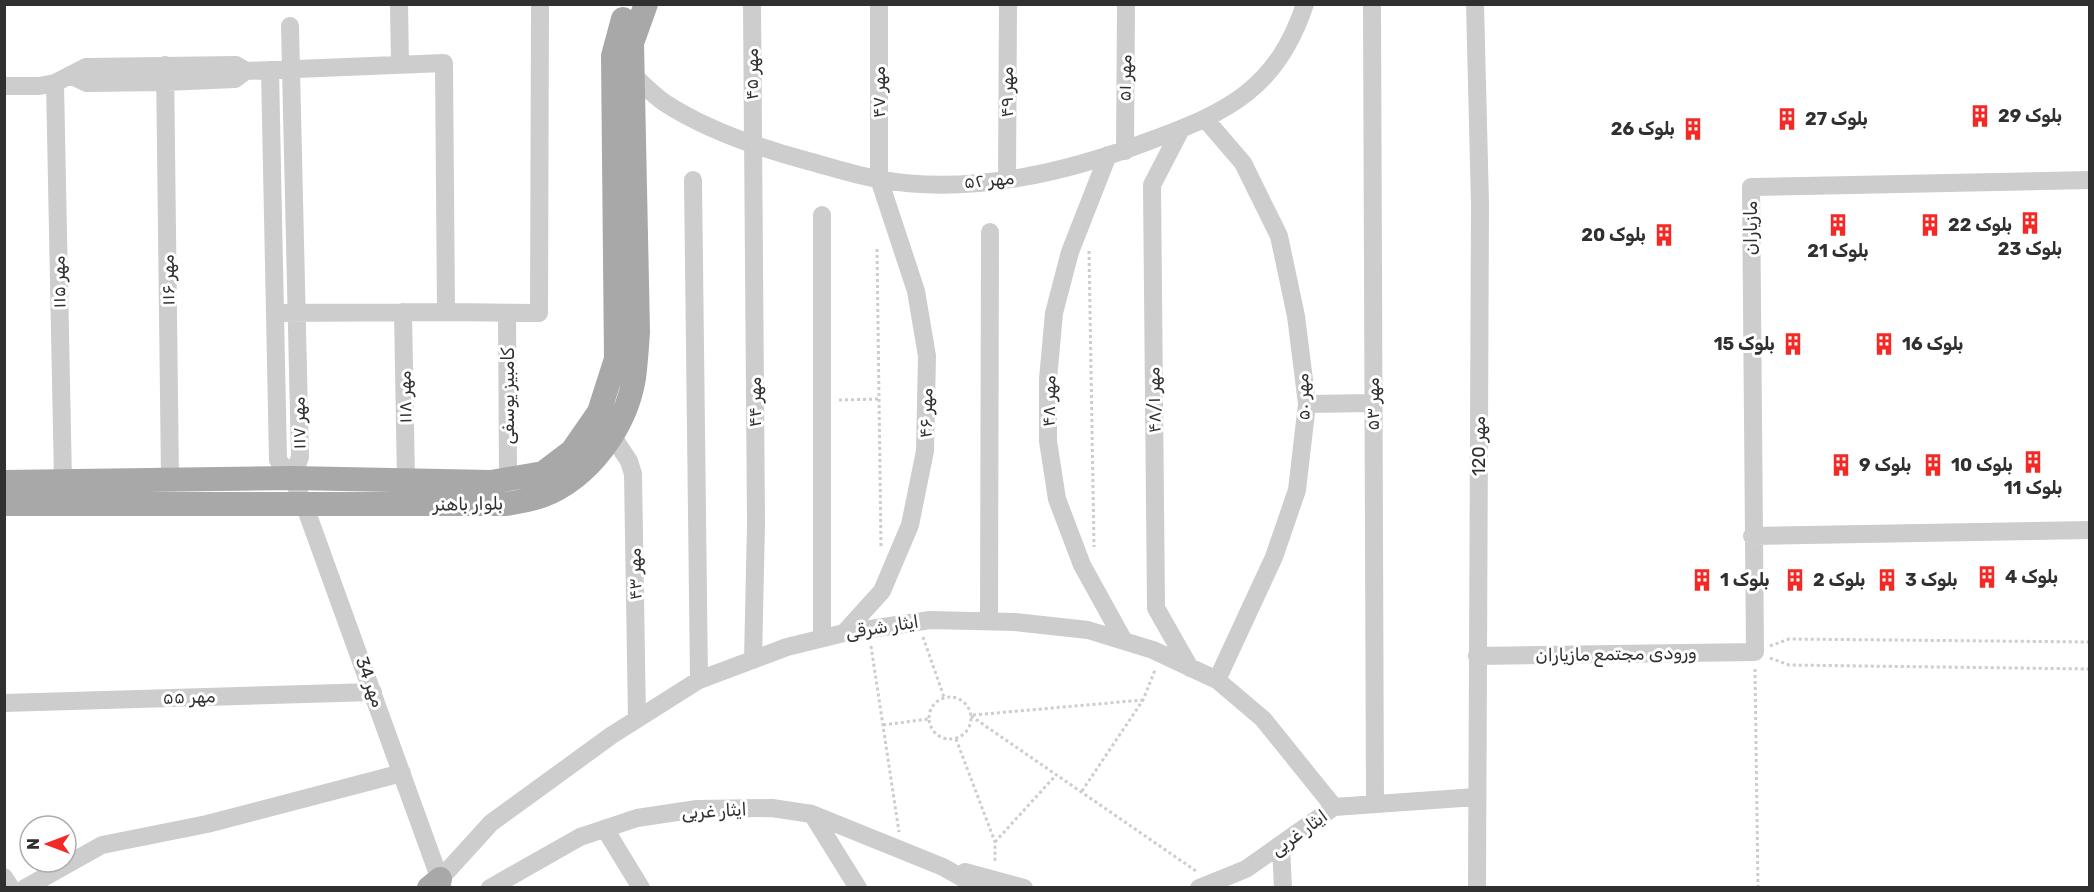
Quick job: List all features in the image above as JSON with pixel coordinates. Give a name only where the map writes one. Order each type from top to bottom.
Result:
[{"type":"main road","name":"بلوار باهنر","points":[[4,482],[292,478],[491,482],[543,473],[572,451],[599,412],[616,358],[613,56],[629,4]]},
{"type":"main road","name":"بلوار باهنر","points":[[4,504],[506,504],[542,496],[575,479],[599,454],[622,416],[634,380],[638,332],[631,73],[632,43],[646,4]]},
{"type":"street","points":[[399,4],[400,64]]},
{"type":"street","points":[[275,313],[539,313],[540,4]]},
{"type":"street","name":"مهر ۴۵","points":[[752,4],[753,144]]},
{"type":"street","name":"مهر ۴۷","points":[[879,4],[879,179]]},
{"type":"street","name":"مهر ۴۹","points":[[1007,179],[1008,4]]},
{"type":"street","name":"مهر ۵۱","points":[[1116,153],[1126,4]]},
{"type":"street","name":"مهر ۵۲","points":[[631,73],[664,102],[705,126],[753,144],[879,179],[932,184],[1007,179],[1055,170],[1116,153],[1206,120],[1249,93],[1277,63],[1294,36],[1305,4]]},
{"type":"street","name":"مهر ۵۳","points":[[1372,4],[1375,804]]},
{"type":"street","name":"مهر 120","points":[[1475,4],[1480,204],[1477,888]]},
{"type":"street","name":"مهر ۱۱۷","points":[[290,27],[300,457],[292,478]]},
{"type":"street","points":[[4,86],[39,86],[63,79],[87,83],[165,74],[235,79],[246,71],[444,63],[446,312]]},
{"type":"street","name":"مهر ۱۱۷","points":[[270,70],[279,460],[292,478]]},
{"type":"street","name":"مهر ۱۱۶","points":[[165,74],[170,479]]},
{"type":"street","name":"مهر ۱۱۵","points":[[63,79],[63,481]]},
{"type":"street","name":"مهر ۵۰","points":[[1206,120],[1243,163],[1279,236],[1296,316],[1307,404],[1298,490],[1274,557],[1217,680]]},
{"type":"street","name":"مهر ۴۸/۱","points":[[1181,129],[1152,185],[1156,608],[1190,668]]},
{"type":"street","name":"مهر ۴۴","points":[[753,144],[756,524],[753,660]]},
{"type":"street","name":"مهر ۴۸","points":[[1116,153],[1070,252],[1054,313],[1048,379],[1048,441],[1057,499],[1082,565],[1124,641]]},
{"type":"street","name":"مهر ۴۶","points":[[844,633],[882,591],[910,525],[925,451],[927,356],[915,291],[879,179]]},
{"type":"street","points":[[693,180],[699,680]]},
{"type":"street","name":"مازیاران","points":[[1755,652],[1750,187],[2090,180]]},
{"type":"street","points":[[822,215],[822,638]]},
{"type":"street","points":[[989,621],[990,232]]},
{"type":"street","name":"مهر ۱۱۸","points":[[403,312],[406,481]]},
{"type":"street","name":"کامبیز یوسفی","points":[[507,313],[508,479]]},
{"type":"street","points":[[1307,404],[1373,403]]},
{"type":"street","name":"مهر ۴۳","points":[[611,434],[629,461],[633,474],[637,719]]},
{"type":"street","name":"مهر 34","points":[[292,478],[304,504],[402,773],[437,885]]},
{"type":"street","points":[[1752,536],[2090,530]]},
{"type":"street","name":"ایثار شرقی","points":[[437,885],[491,823],[637,719],[699,680],[787,647],[844,633],[917,622],[989,621],[1088,630],[1162,654],[1217,680],[1263,719],[1334,807]]},
{"type":"street","name":"ورودی مجتمع مازیاران","points":[[1477,656],[1755,652]]},
{"type":"street","name":"مهر ۵۵","points":[[4,703],[373,692]]},
{"type":"street","points":[[25,888],[102,845],[207,824],[402,773]]},
{"type":"street","name":"ایثار غربی","points":[[1206,885],[1246,869],[1334,807],[1476,797]]},
{"type":"street","name":"ایثار غربی","points":[[490,888],[580,837],[637,818],[697,809],[772,808],[812,814],[987,884],[1024,888]]},
{"type":"street","points":[[812,814],[858,888]]},
{"type":"street","points":[[605,829],[641,888]]},
{"type":"street","points":[[1281,846],[1283,888]]},
{"type":"street","points":[[4,877],[10,888]]},
{"type":"path","points":[[1089,240],[1094,552]]},
{"type":"path","points":[[877,249],[881,557]]},
{"type":"path","points":[[822,400],[879,399]]},
{"type":"path","points":[[917,622],[944,697]]},
{"type":"path","points":[[869,629],[902,850]]},
{"type":"path","points":[[1755,652],[1789,639],[2090,642]]},
{"type":"path","points":[[1755,652],[1789,665],[2090,669]]},
{"type":"path","points":[[1755,652],[1758,888]]},
{"type":"path","points":[[1082,791],[1143,700],[1162,654]]},
{"type":"path","points":[[971,716],[968,730],[956,739],[937,736],[928,719],[932,705],[944,697],[962,700],[971,716],[1082,791],[1206,885]]},
{"type":"path","points":[[971,716],[1143,700]]},
{"type":"path","points":[[883,725],[928,719]]},
{"type":"path","points":[[956,739],[995,842]]},
{"type":"path","points":[[987,884],[995,842],[1056,774]]},
{"type":"place","name":"بلوک 29","points":[[1980,116]]},
{"type":"place","name":"بلوک 27","points":[[1787,119]]},
{"type":"place","name":"بلوک 26","points":[[1693,129]]},
{"type":"place","name":"بلوک 23","points":[[2030,223]]},
{"type":"place","name":"بلوک 21","points":[[1838,225]]},
{"type":"place","name":"بلوک 22","points":[[1930,225]]},
{"type":"place","name":"بلوک 20","points":[[1664,235]]},
{"type":"place","name":"بلوک 15","points":[[1793,344]]},
{"type":"place","name":"بلوک 16","points":[[1884,344]]},
{"type":"place","name":"بلوک 11","points":[[2033,462]]},
{"type":"place","name":"بلوک 9","points":[[1841,465]]},
{"type":"place","name":"بلوک 10","points":[[1933,465]]},
{"type":"place","name":"بلوک 4","points":[[1987,577]]},
{"type":"place","name":"بلوک 1","points":[[1702,580]]},
{"type":"place","name":"بلوک 2","points":[[1795,580]]},
{"type":"place","name":"بلوک 3","points":[[1887,580]]}]
